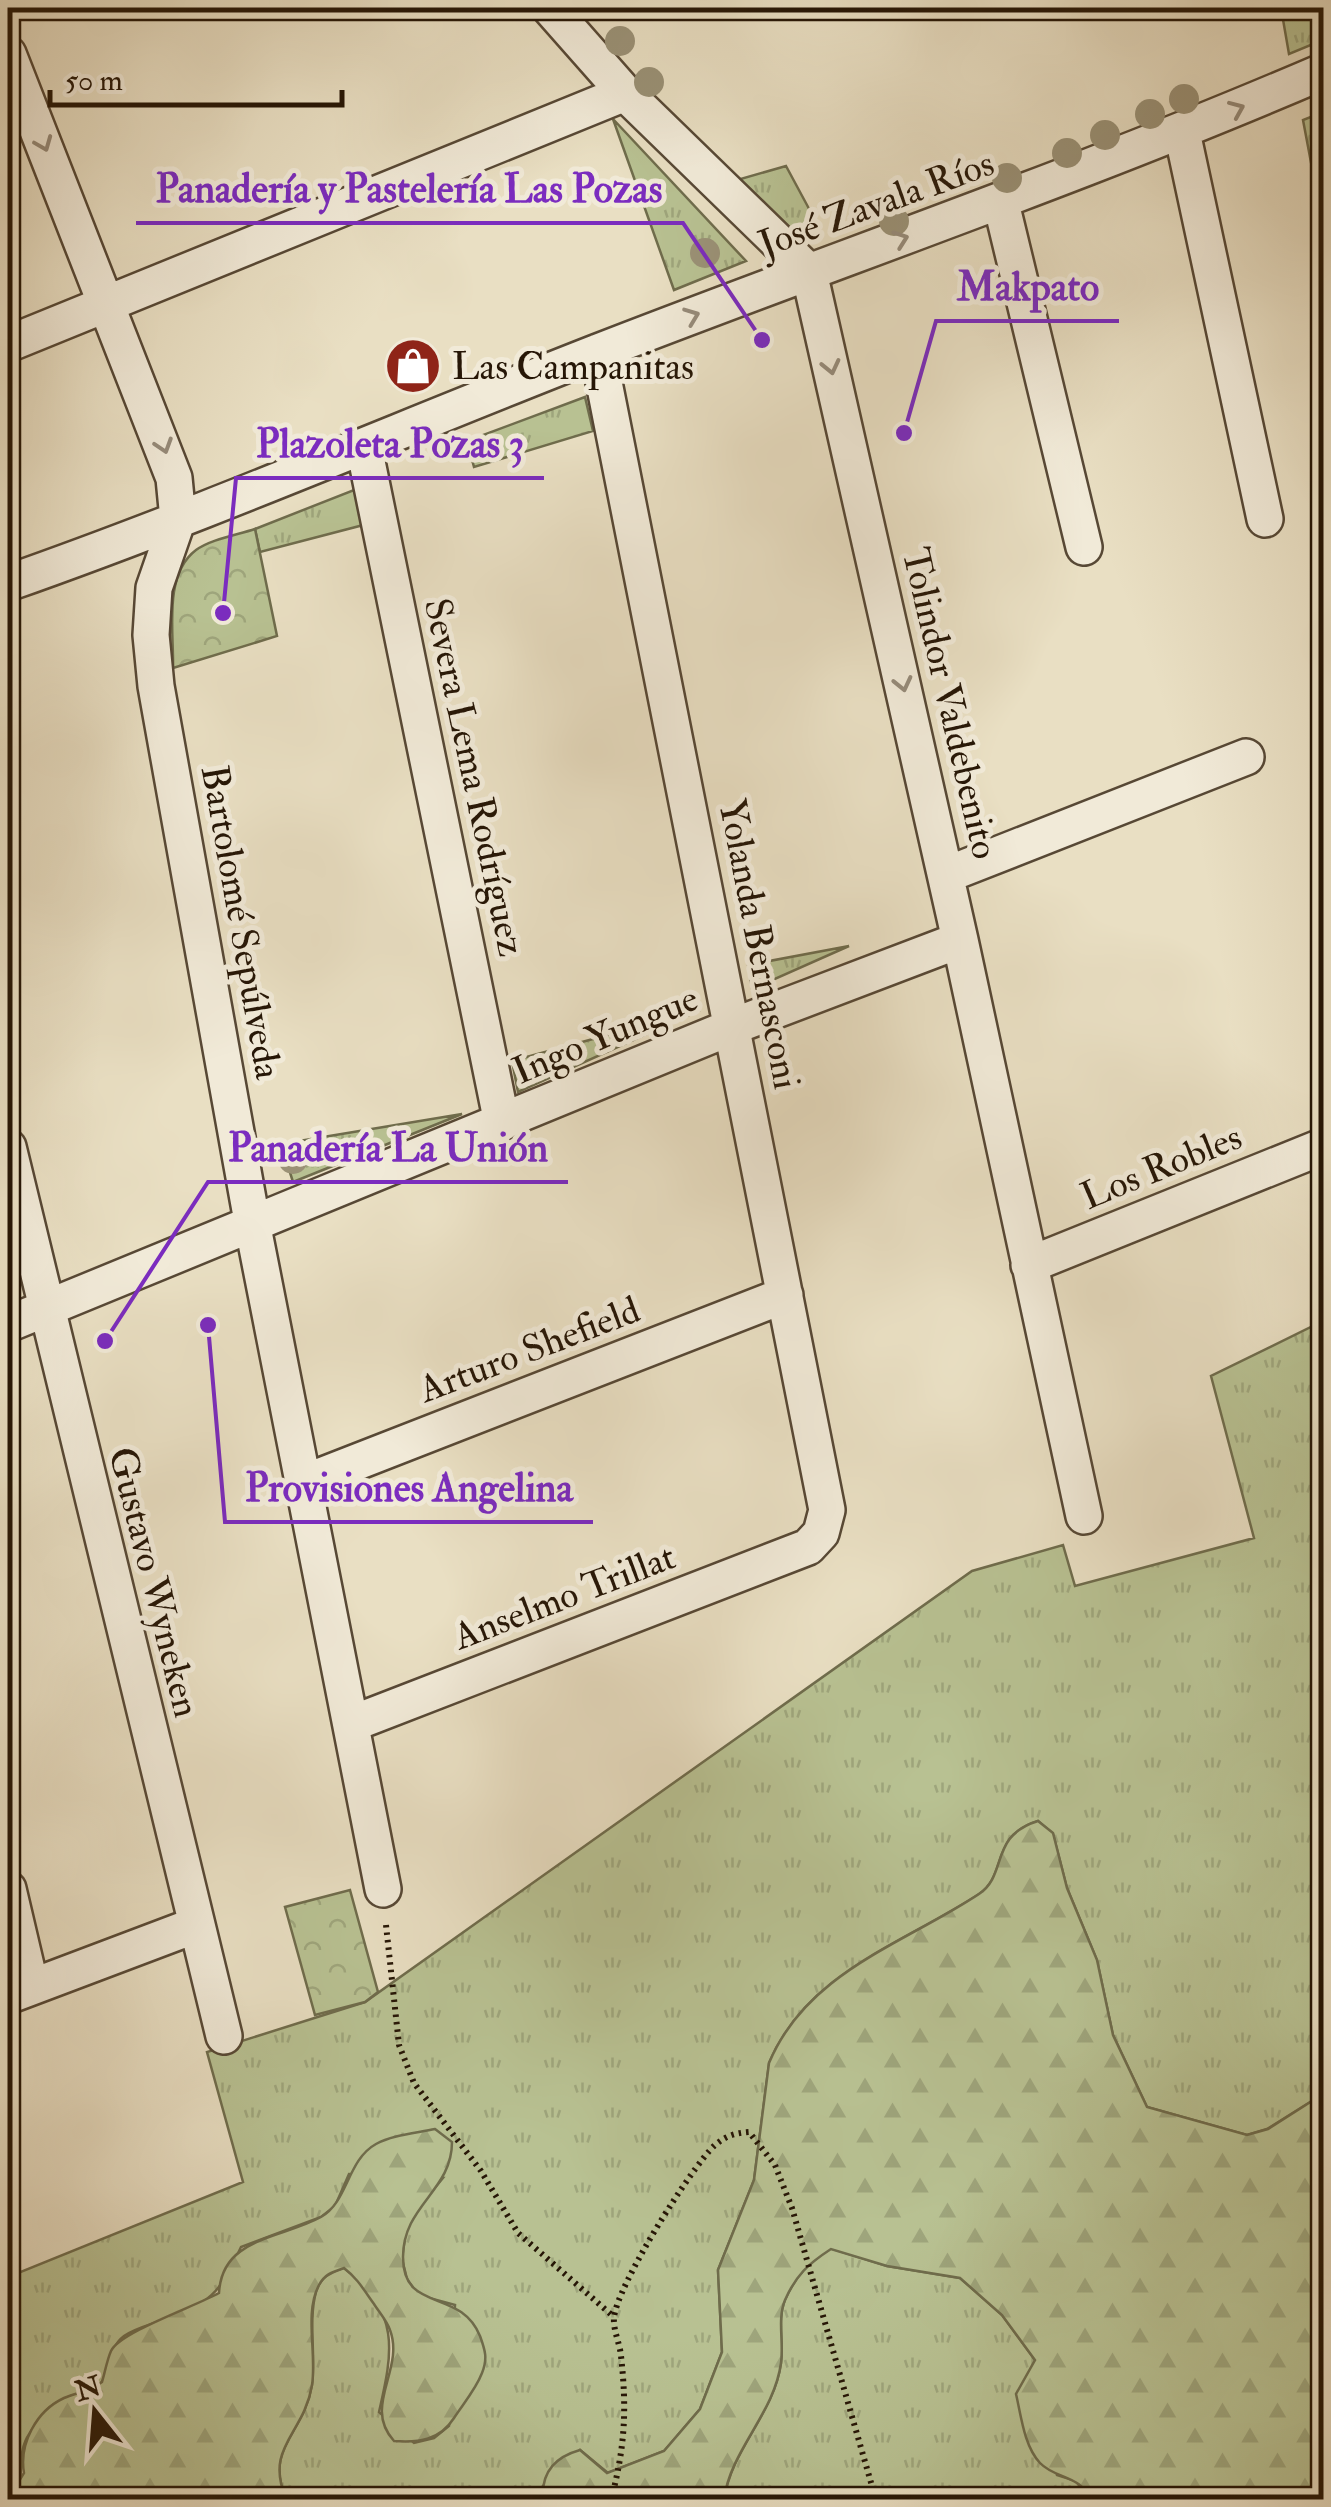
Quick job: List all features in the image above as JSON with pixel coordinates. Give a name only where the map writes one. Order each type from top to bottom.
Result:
[{"type":"street","points":[[550,8],[625,92],[810,272]]},
{"type":"street","name":"Bartolomé Sepúlveda","points":[[8,54],[162,438],[174,478],[178,519],[154,588],[151,635],[156,686],[253,1227],[383,1889]]},
{"type":"street","name":"José Zavala Ríos","points":[[8,584],[598,352],[1001,203],[1324,72]]},
{"type":"street","points":[[8,344],[625,92]]},
{"type":"street","points":[[1182,132],[1265,519]]},
{"type":"street","points":[[1001,203],[1084,546]]},
{"type":"street","name":"Tolindor Valdebenito","points":[[810,272],[946,875],[1084,1516]]},
{"type":"street","name":"Yolanda Bernasconi","points":[[598,352],[827,1510],[822,1534],[808,1547]]},
{"type":"street","name":"Severa Lema Rodríguez","points":[[364,447],[502,1123]]},
{"type":"street","points":[[946,875],[1246,756]]},
{"type":"street","name":"Ingo Yungue","points":[[8,1324],[253,1227],[734,1026],[960,940]]},
{"type":"street","name":"Los Robles","points":[[1030,1265],[1324,1146]]},
{"type":"street","name":"Gustavo Wyneken","points":[[8,1147],[44,1308],[224,2036]]},
{"type":"street","name":"Arturo Shefield","points":[[303,1483],[785,1295]]},
{"type":"street","name":"Anselmo Trillat","points":[[351,1724],[808,1547]]},
{"type":"street","points":[[8,1889],[20,1992],[196,1925]]},
{"type":"path","points":[[383,1889],[399,2045],[414,2082],[482,2171],[518,2233],[614,2317]]},
{"type":"path","points":[[611,2500],[626,2446],[621,2355],[614,2317],[629,2280],[672,2204],[714,2146],[732,2133],[749,2132],[775,2164],[792,2208],[876,2500]]},
{"type":"green space","points":[[1281,8],[1323,8],[1323,40],[1289,54]]},
{"type":"green space","points":[[1323,112],[1323,226],[1303,120]]},
{"type":"green space","points":[[613,119],[746,261],[674,290]]},
{"type":"green space","points":[[786,166],[821,231],[799,240],[730,182]]},
{"type":"green space","points":[[585,397],[593,431],[474,467],[467,441]]},
{"type":"green space","points":[[354,490],[365,492],[371,523],[260,552],[255,529]]},
{"type":"green space","points":[[255,529],[277,636],[173,668],[172,605],[186,561],[209,543]]},
{"type":"green space","points":[[849,946],[752,989],[748,965]]},
{"type":"green space","points":[[700,1010],[518,1092],[512,1061]]},
{"type":"green space","points":[[462,1114],[293,1182],[281,1144]]},
{"type":"green space","points":[[1323,1321],[1323,2094],[1267,2129],[1247,2135],[1147,2107],[1113,2035],[1097,1960],[1067,1888],[1053,1834],[1038,1821],[1012,1836],[994,1877],[979,1894],[832,1982],[786,2032],[769,2063],[754,2180],[718,2270],[722,2352],[700,2409],[664,2451],[608,2473],[580,2450],[542,2487],[543,2499],[286,2499],[280,2466],[312,2385],[316,2292],[323,2279],[334,2272],[344,2268],[362,2284],[384,2317],[389,2351],[379,2412],[414,2443],[434,2438],[449,2426],[455,2305],[418,2295],[407,2279],[402,2259],[407,2222],[443,2178],[349,2174],[335,2206],[321,2217],[241,2247],[219,2287],[202,2302],[124,2336],[115,2347],[101,2383],[89,2392],[53,2405],[32,2429],[23,2450],[18,2484],[8,2497],[8,2277],[243,2182],[207,2052],[365,2002],[972,1571],[1063,1545],[1075,1586],[1254,1538],[1211,1376]]},
{"type":"green space","points":[[1038,1821],[1053,1833],[1067,1888],[1097,1960],[1113,2035],[1147,2107],[1247,2135],[1268,2129],[1323,2094],[1323,2499],[1089,2499],[1081,2486],[1040,2463],[1030,2448],[1016,2394],[1035,2360],[1002,2315],[960,2278],[887,2266],[831,2249],[804,2271],[785,2300],[777,2381],[735,2464],[724,2499],[543,2499],[547,2473],[563,2457],[580,2450],[607,2473],[664,2451],[700,2409],[722,2352],[718,2270],[754,2180],[769,2063],[786,2032],[807,2005],[832,1983],[979,1894],[994,1877],[1012,1836]]},
{"type":"green space","points":[[350,1890],[378,1992],[365,2002],[315,2015],[285,1907]]},
{"type":"green space","points":[[435,2129],[452,2142],[450,2159],[405,2239],[405,2275],[422,2294],[460,2311],[471,2321],[480,2336],[485,2358],[476,2385],[442,2431],[420,2440],[394,2441],[385,2428],[383,2401],[393,2345],[390,2330],[364,2289],[344,2268],[324,2278],[315,2296],[312,2385],[280,2466],[286,2499],[8,2499],[24,2473],[24,2451],[38,2420],[64,2398],[102,2382],[111,2351],[117,2344],[219,2293],[223,2275],[242,2250],[321,2217],[337,2202],[359,2160],[376,2144]]},
{"type":"green space","points":[[830,2248],[887,2266],[960,2278],[1002,2315],[1035,2360],[1057,2475],[1076,2481],[1089,2500],[724,2500],[735,2464],[777,2381],[785,2300],[803,2271]]},
{"type":"place","name":"Panadería y Pastelería Las Pozas","points":[[762,340]]},
{"type":"place","name":"Las Campanitas","points":[[413,366]]},
{"type":"place","name":"Makpato","points":[[904,433]]},
{"type":"place","name":"Plazoleta Pozas 3","points":[[223,613]]},
{"type":"place","name":"Provisiones Angelina","points":[[208,1325]]},
{"type":"place","name":"Panadería La Unión","points":[[105,1341]]}]
